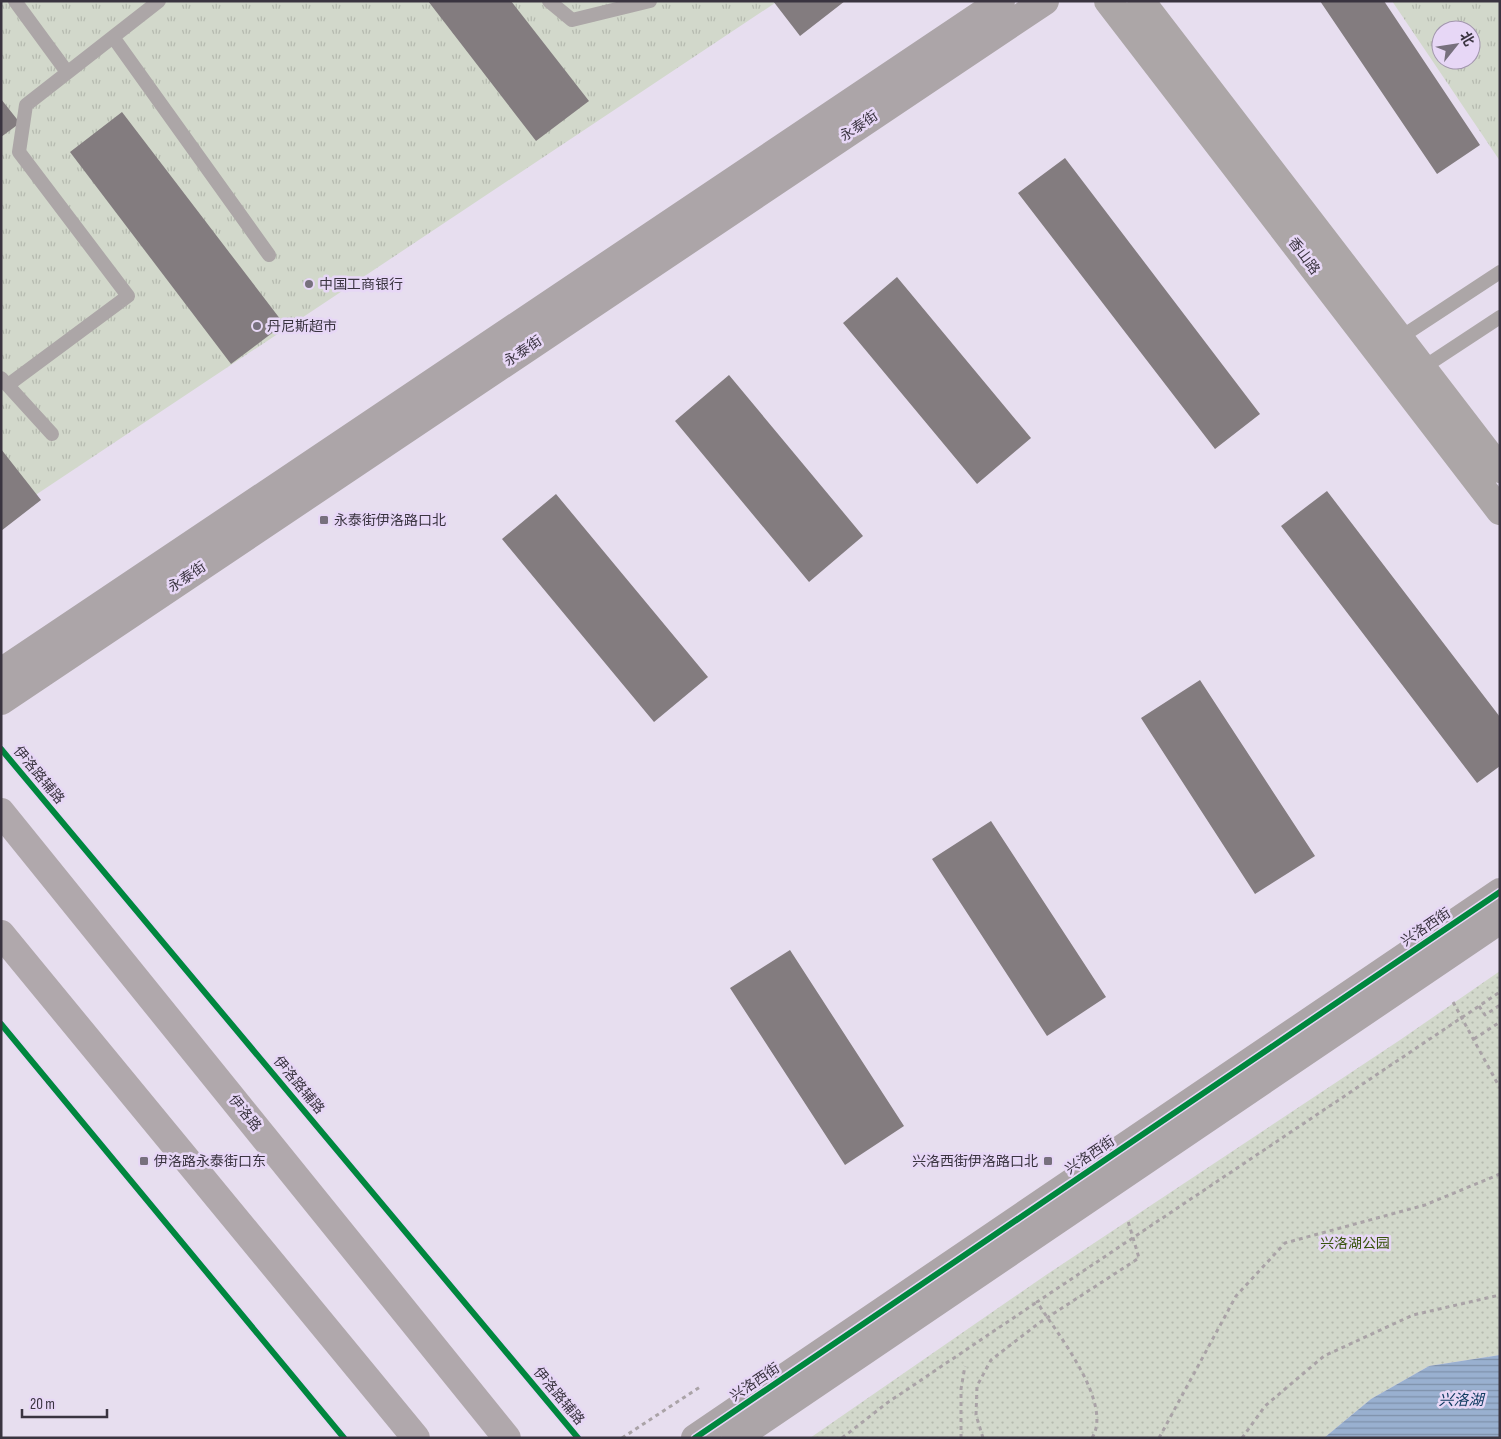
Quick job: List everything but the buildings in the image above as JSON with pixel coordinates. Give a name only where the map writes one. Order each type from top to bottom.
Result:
[{"type":"main road","name":"永泰街","points":[[1,672],[1001,1]]},
{"type":"main road","name":"永泰街","points":[[1,701],[1045,1]]},
{"type":"main road","name":"伊洛路","points":[[1,812],[507,1438]]},
{"type":"main road","name":"兴洛西街","points":[[695,1438],[1500,892]]},
{"type":"main road","points":[[736,1438],[1500,920]]},
{"type":"main road","points":[[1,934],[416,1438]]},
{"type":"street","name":"香山路","points":[[1108,1],[1389,346],[1412,376],[1500,511]]},
{"type":"street","name":"香山路","points":[[1141,1],[1389,346]]},
{"type":"street","name":"香山路","points":[[1412,376],[1500,469]]},
{"type":"lane","points":[[15,1],[67,72]]},
{"type":"lane","points":[[52,434],[5,381],[128,296],[19,152],[26,105],[159,1]]},
{"type":"lane","points":[[549,1],[572,20],[650,1]]},
{"type":"lane","points":[[113,37],[269,255]]},
{"type":"lane","points":[[1389,346],[1500,272]]},
{"type":"lane","points":[[1412,376],[1500,317]]},
{"type":"path","points":[[842,1438],[887,1403],[1036,1302],[1500,992]]},
{"type":"path","points":[[1453,1002],[1500,1088]]},
{"type":"path","points":[[1479,1006],[1485,1015],[1500,1005]]},
{"type":"path","points":[[1474,1040],[1500,1022]]},
{"type":"path","points":[[1159,1438],[1236,1296],[1285,1243],[1425,1205],[1500,1174]]},
{"type":"path","points":[[983,1438],[976,1415],[977,1386],[991,1360],[1039,1323],[1139,1258],[1128,1221]]},
{"type":"path","points":[[1243,1437],[1265,1406],[1324,1356],[1413,1315],[1500,1296]]},
{"type":"path","points":[[1036,1302],[1090,1386],[1097,1408],[1096,1432],[1092,1438]]},
{"type":"path","points":[[961,1438],[961,1389],[965,1366]]},
{"type":"path","points":[[622,1438],[700,1387]]},
{"type":"green space","points":[[1,1],[778,1],[1,518]]},
{"type":"green space","points":[[1392,1],[1500,1],[1500,161],[1439,70],[1481,70],[1481,20],[1431,20],[1431,59]]},
{"type":"green space","name":"兴洛湖公园","points":[[1500,971],[1500,1355],[1429,1366],[1371,1399],[1324,1438],[810,1438],[1046,1275],[1400,1040]]},
{"type":"water","name":"兴洛湖","points":[[1500,1355],[1500,1438],[1324,1438],[1371,1399],[1429,1366]]},
{"type":"cycle path","name":"伊洛路辅路","points":[[1,749],[578,1438]]},
{"type":"cycle path","points":[[695,1438],[1500,892]]},
{"type":"cycle path","points":[[1,1024],[344,1438]]},
{"type":"place","name":"中国工商银行","points":[[309,284]]},
{"type":"place","name":"丹尼斯超市","points":[[257,326]]},
{"type":"place","name":"永泰街伊洛路口北","points":[[324,520]]},
{"type":"place","name":"伊洛路永泰街口东","points":[[144,1161]]},
{"type":"place","name":"兴洛西街伊洛路口北","points":[[1048,1161]]}]
